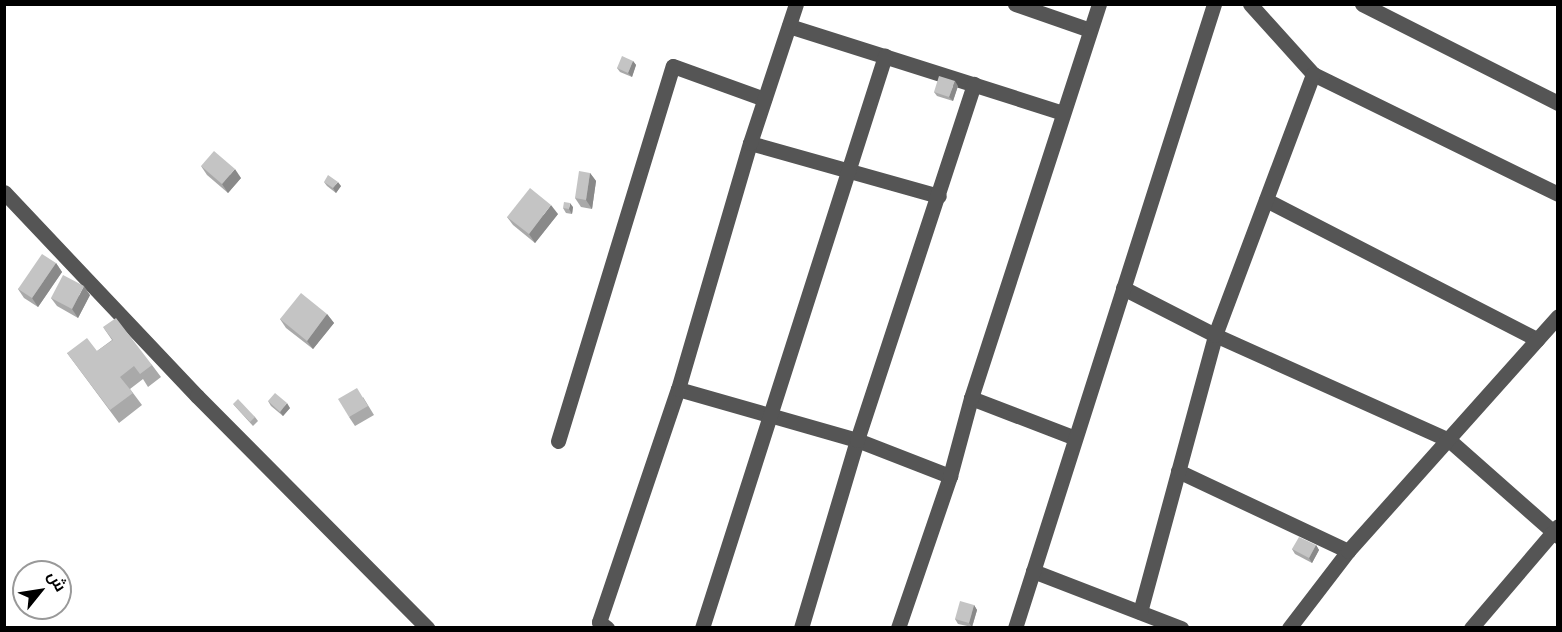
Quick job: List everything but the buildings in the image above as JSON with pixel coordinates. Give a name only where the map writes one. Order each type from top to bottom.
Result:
[{"type":"street","points":[[607,627],[599,622],[678,389],[750,143],[796,4]]},
{"type":"street","points":[[1016,4],[1090,30]]},
{"type":"street","points":[[898,627],[950,476],[971,398],[1099,4]]},
{"type":"street","points":[[1015,627],[1214,4]]},
{"type":"street","points":[[1250,4],[1313,74],[1557,194]]},
{"type":"street","points":[[1362,4],[1557,103]]},
{"type":"street","points":[[789,26],[1063,113]]},
{"type":"street","points":[[702,627],[885,56]]},
{"type":"street","points":[[558,441],[673,66],[764,99]]},
{"type":"street","points":[[1140,612],[1215,334],[1313,74]]},
{"type":"street","points":[[801,627],[857,440],[974,84]]},
{"type":"street","points":[[750,143],[939,196]]},
{"type":"street","points":[[4,192],[196,396],[427,627]]},
{"type":"street","points":[[1266,200],[1537,339]]},
{"type":"street","points":[[1123,288],[1215,334],[1449,440],[1556,531],[1471,627]]},
{"type":"street","points":[[1289,627],[1348,551],[1557,316]]},
{"type":"street","points":[[678,389],[857,440],[950,476]]},
{"type":"street","points":[[971,398],[1075,438]]},
{"type":"street","points":[[1178,471],[1348,551]]},
{"type":"street","points":[[1033,571],[1181,627]]}]
